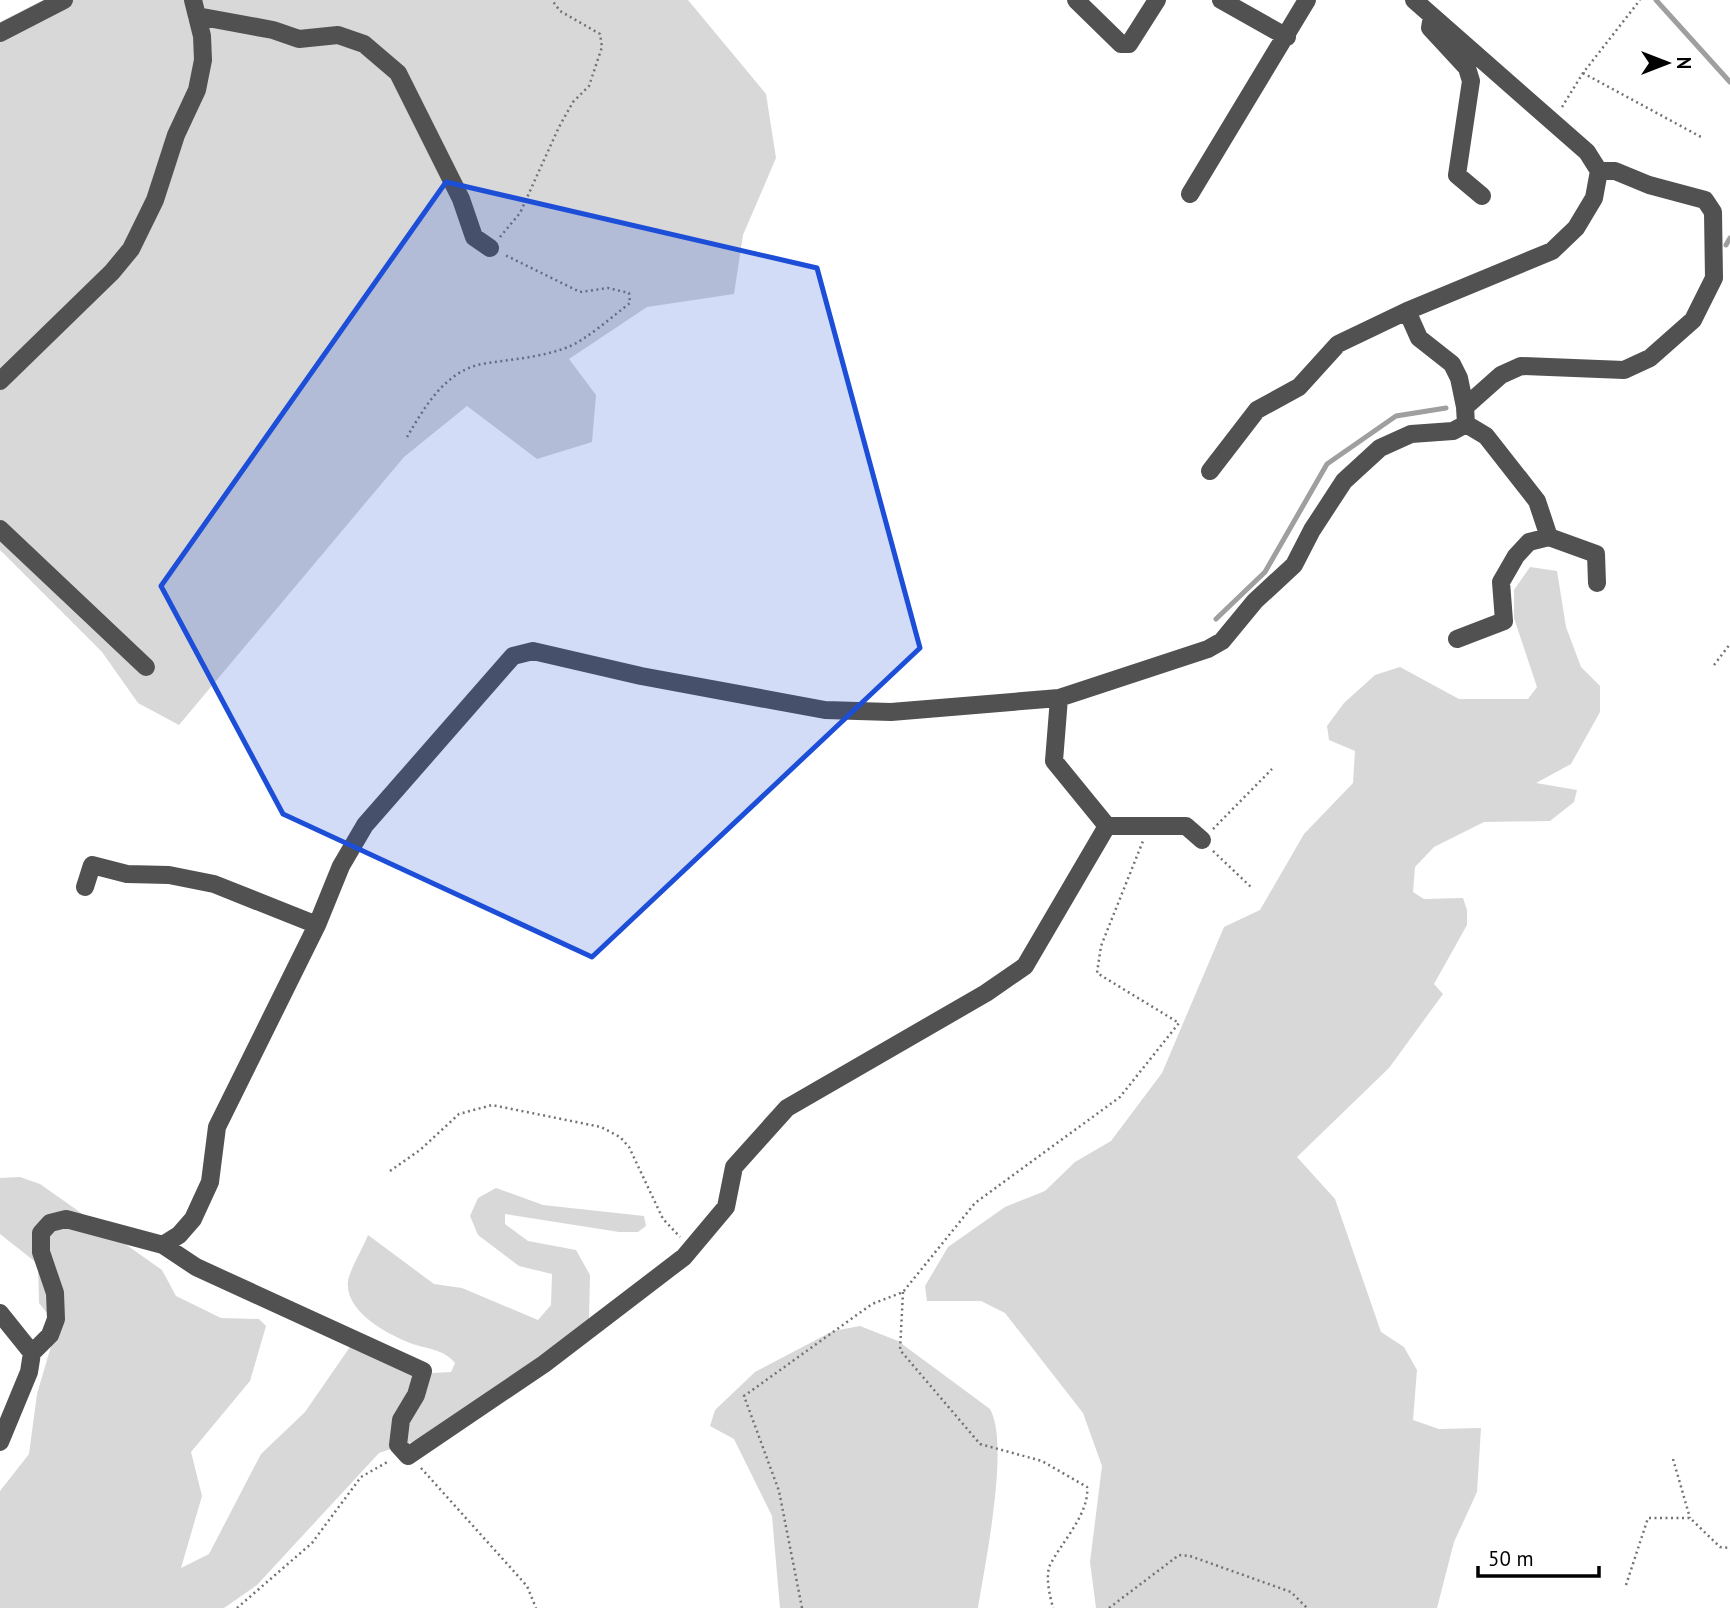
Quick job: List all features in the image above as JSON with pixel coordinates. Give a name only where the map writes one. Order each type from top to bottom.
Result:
[{"type":"street","points":[[0,33],[64,0]]},
{"type":"street","points":[[1076,0],[1121,44],[1129,44],[1157,0]]},
{"type":"street","points":[[1221,0],[1287,37]]},
{"type":"street","points":[[1190,194],[1307,0]]},
{"type":"street","points":[[1210,471],[1257,410],[1299,387],[1338,344],[1407,311],[1552,251],[1576,228],[1594,198],[1599,170],[1587,152],[1415,0]]},
{"type":"street","points":[[0,381],[112,272],[131,249],[155,200],[176,135],[197,90],[203,60],[202,36],[195,8],[299,39],[338,35],[364,44],[398,73],[461,199],[474,237],[491,248]]},
{"type":"street","points":[[1432,15],[1430,28],[1467,68],[1471,81],[1457,175],[1482,196]]},
{"type":"street","points":[[163,1245],[179,1235],[193,1219],[210,1182],[216,1127],[317,925],[341,866],[365,825],[513,656],[533,651],[641,676],[825,710],[891,712],[1059,698],[1208,649],[1222,641],[1255,601],[1294,565],[1312,530],[1344,481],[1380,448],[1411,434],[1453,431],[1501,374],[1521,366],[1625,370],[1650,358],[1693,320],[1714,278],[1713,212],[1705,200],[1649,186],[1615,171],[1599,170]]},
{"type":"street","points":[[1407,311],[1419,338],[1452,364],[1459,378],[1466,415],[1537,501],[1549,537]]},
{"type":"street","points":[[0,529],[146,667]]},
{"type":"street","points":[[1457,639],[1504,621],[1501,582],[1516,556],[1530,542],[1549,537],[1596,554],[1597,583]]},
{"type":"street","points":[[1059,698],[1054,761],[1107,827],[1186,827],[1202,840]]},
{"type":"street","points":[[0,1442],[29,1372],[32,1353],[50,1335],[56,1318],[55,1293],[41,1252],[41,1233],[51,1223],[66,1219],[163,1245],[196,1268],[423,1371],[416,1395],[401,1420],[398,1445],[408,1456],[544,1364],[684,1257],[726,1207],[734,1167],[787,1108],[986,993],[1025,966],[1107,827]]},
{"type":"street","points":[[85,887],[92,865],[127,874],[169,875],[214,884],[317,925]]},
{"type":"street","points":[[0,1313],[32,1353]]},
{"type":"path","points":[[407,437],[428,401],[451,379],[478,364],[534,357],[570,347],[630,303],[629,293],[608,288],[580,292],[491,248],[520,213],[559,127],[573,102],[589,86],[602,47],[600,34],[560,11],[552,0]]},
{"type":"path","points":[[1553,122],[1583,73],[1640,0]]},
{"type":"path","points":[[1583,73],[1701,137]]},
{"type":"path","points":[[1714,664],[1730,644]]},
{"type":"path","points":[[1252,888],[1202,840],[1272,769]]},
{"type":"path","points":[[802,1608],[779,1491],[744,1396],[872,1304],[903,1292],[975,1203],[1120,1097],[1179,1023],[1097,973],[1101,946],[1149,828]]},
{"type":"path","points":[[390,1171],[421,1150],[459,1114],[492,1105],[601,1127],[620,1137],[629,1147],[663,1219],[691,1249]]},
{"type":"path","points":[[903,1292],[901,1350],[980,1444],[1042,1461],[1087,1487],[1088,1496],[1067,1540],[1049,1567],[1049,1593],[1053,1608]]},
{"type":"path","points":[[237,1608],[312,1543],[361,1477],[384,1463],[408,1456],[424,1470],[527,1586],[536,1608]]},
{"type":"path","points":[[1673,1459],[1690,1518],[1720,1547],[1730,1548]]},
{"type":"path","points":[[1626,1585],[1648,1518],[1690,1518]]},
{"type":"path","points":[[1109,1608],[1179,1555],[1190,1556],[1291,1592],[1307,1608]]},
{"type":"highlighted area","points":[[446,182],[817,268],[920,648],[592,957],[283,814],[161,586]]},
{"type":"shaded area","points":[[43,0],[688,0],[766,94],[776,158],[743,235],[734,294],[647,307],[569,359],[596,395],[592,442],[537,459],[467,406],[404,457],[179,725],[138,703],[102,652],[0,550],[0,22]]},
{"type":"shaded area","points":[[1530,567],[1557,571],[1566,627],[1581,667],[1600,686],[1600,712],[1571,764],[1536,783],[1577,790],[1574,802],[1550,821],[1484,822],[1434,847],[1415,867],[1413,892],[1424,899],[1463,898],[1467,910],[1467,925],[1434,984],[1443,994],[1389,1068],[1297,1157],[1335,1199],[1381,1332],[1404,1347],[1417,1370],[1413,1420],[1439,1429],[1481,1428],[1477,1492],[1454,1542],[1437,1608],[1096,1608],[1090,1562],[1102,1466],[1083,1413],[1005,1313],[981,1301],[927,1301],[925,1286],[948,1247],[1005,1207],[1045,1191],[1075,1162],[1111,1141],[1162,1073],[1224,927],[1260,910],[1304,834],[1353,783],[1355,751],[1329,740],[1327,726],[1344,703],[1375,675],[1400,667],[1459,699],[1528,699],[1537,687],[1514,618],[1514,590]]},
{"type":"shaded area","points":[[20,1177],[40,1184],[162,1270],[176,1296],[221,1318],[259,1319],[266,1326],[250,1381],[191,1452],[202,1496],[181,1568],[209,1554],[261,1454],[305,1412],[352,1344],[412,1374],[451,1372],[455,1363],[447,1356],[383,1330],[361,1313],[354,1303],[349,1293],[348,1281],[368,1235],[434,1284],[462,1288],[538,1320],[551,1305],[552,1274],[519,1266],[478,1235],[470,1216],[478,1198],[496,1188],[543,1205],[644,1216],[646,1226],[638,1232],[619,1232],[505,1214],[505,1224],[528,1241],[576,1250],[590,1275],[589,1320],[433,1435],[379,1453],[257,1585],[224,1608],[0,1608],[0,1491],[29,1454],[37,1394],[57,1326],[39,1303],[38,1264],[0,1234],[0,1178]]},
{"type":"shaded area","points":[[860,1326],[898,1341],[990,1409],[996,1426],[997,1476],[978,1608],[780,1608],[772,1516],[734,1439],[710,1426],[715,1410],[755,1372],[833,1331]]},
{"type":"waterway","points":[[1656,0],[1730,82]]},
{"type":"waterway","points":[[1726,245],[1730,238]]},
{"type":"waterway","points":[[1216,619],[1265,572],[1327,464],[1396,416],[1446,408]]}]
